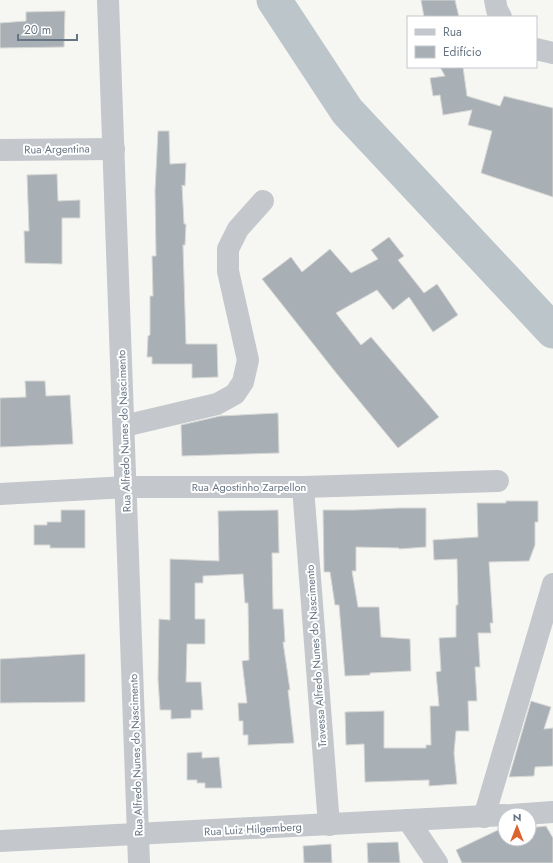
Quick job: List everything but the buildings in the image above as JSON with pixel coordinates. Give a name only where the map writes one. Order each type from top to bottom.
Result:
[{"type":"street","name":"Rua Alfredo Nunes do Nascimento","points":[[108,0],[127,487],[139,863]]},
{"type":"street","points":[[495,0],[500,16]]},
{"type":"street","points":[[537,49],[553,53]]},
{"type":"street","name":"Rua Argentina","points":[[0,150],[114,149]]},
{"type":"street","points":[[124,426],[217,404],[235,394],[243,382],[248,360],[228,271],[228,249],[238,229],[263,201]]},
{"type":"street","name":"Rua Agostinho Zarpellon","points":[[0,494],[127,487],[303,487],[498,481]]},
{"type":"street","name":"Travessa Alfredo Nunes do Nascimento","points":[[303,487],[329,825]]},
{"type":"street","points":[[495,816],[553,584]]},
{"type":"street","points":[[537,813],[553,812]]},
{"type":"street","name":"Rua Luiz Hilgemberg","points":[[0,841],[495,816]]},
{"type":"street","points":[[408,820],[437,863]]},
{"type":"waterway","points":[[274,0],[347,111],[553,331]]}]
